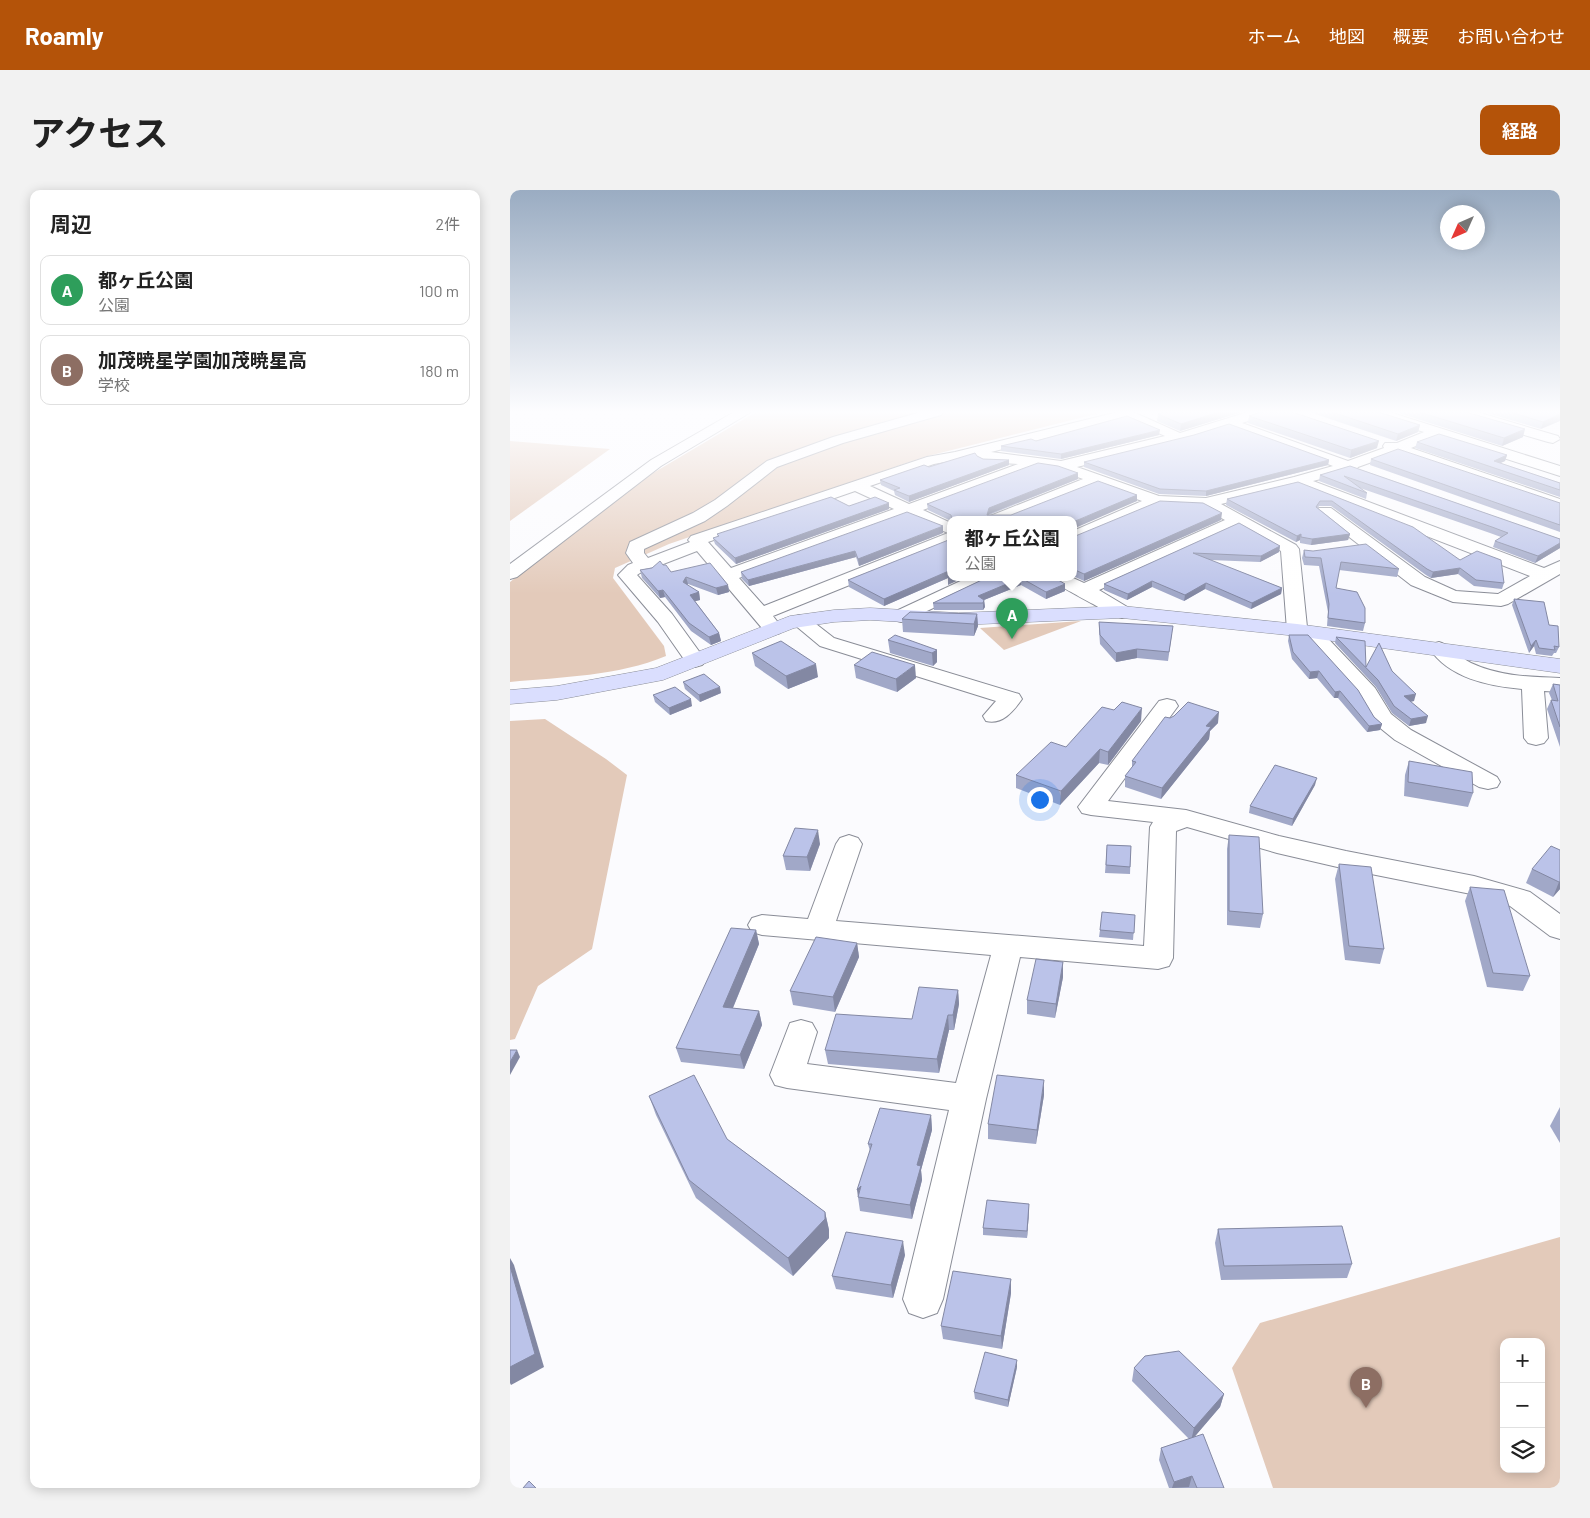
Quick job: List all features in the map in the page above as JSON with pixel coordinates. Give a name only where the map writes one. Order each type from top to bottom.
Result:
[{"type":"street","points":[[510,573],[643,473]]},
{"type":"street","points":[[645,566],[635,553],[636,546],[699,516],[761,473]]},
{"type":"street","points":[[767,622],[697,540],[895,473]]},
{"type":"street","points":[[727,576],[1010,473]]},
{"type":"street","points":[[1077,473],[1157,501],[1206,503],[1326,473]]},
{"type":"street","points":[[1366,473],[1375,476]]},
{"type":"street","points":[[1469,473],[1560,504]]},
{"type":"street","points":[[1006,516],[1096,480]]},
{"type":"street","points":[[1298,481],[1552,571]]},
{"type":"street","points":[[856,486],[947,527]]},
{"type":"street","points":[[1077,535],[1157,501]]},
{"type":"street","points":[[1206,503],[1297,550],[1304,631],[1368,692],[1382,718],[1403,735],[1488,782]]},
{"type":"street","points":[[1325,512],[1418,581],[1453,596],[1501,600],[1552,571]]},
{"type":"street","points":[[1084,590],[1238,521]]},
{"type":"street","points":[[510,697],[557,693],[663,673],[695,661],[767,622],[947,540]]},
{"type":"street","points":[[695,661],[665,618],[627,575],[634,569],[700,544]]},
{"type":"street","points":[[1340,548],[1368,544]]},
{"type":"street","points":[[900,616],[975,581]]},
{"type":"street","points":[[1064,581],[1122,612]]},
{"type":"street","points":[[767,622],[800,621],[852,615],[1007,618],[1122,612],[1304,631],[1560,666]]},
{"type":"street","points":[[800,621],[827,642],[1011,699],[994,716]]},
{"type":"street","points":[[1439,648],[1452,662],[1480,674],[1533,684],[1560,685]]},
{"type":"street","points":[[1533,684],[1536,738]]},
{"type":"street","points":[[1168,706],[1091,807],[1186,818],[1277,844],[1346,860],[1474,885],[1520,899],[1560,929]]},
{"type":"street","points":[[762,924],[1158,958],[1163,827],[1186,818]]},
{"type":"street","points":[[819,928],[849,844]]},
{"type":"street","points":[[923,1299],[969,1099],[1008,946]]},
{"type":"street","points":[[801,1032],[787,1075],[969,1099]]},
{"type":"shaded area","points":[[510,473],[577,473],[510,521]]},
{"type":"shaded area","points":[[654,473],[878,473],[669,544],[615,568],[613,578],[664,646],[666,656],[648,663],[609,672],[510,682],[510,582],[638,482]]},
{"type":"shaded area","points":[[1081,621],[1004,650],[980,628]]},
{"type":"shaded area","points":[[545,719],[627,775],[592,949],[538,986],[515,1039],[510,1040],[510,721]]},
{"type":"shaded area","points":[[1560,1237],[1560,1488],[1273,1488],[1232,1368],[1260,1323]]},
{"type":"building","points":[[902,473],[974,473],[909,496],[894,490],[900,488],[880,480]]},
{"type":"building","points":[[1012,473],[1078,473],[989,508],[987,515],[1011,515],[1098,481],[1137,495],[1077,520],[1077,516],[951,516],[927,504]]},
{"type":"building","points":[[1114,473],[1279,473],[1206,491],[1160,489]]},
{"type":"building","points":[[1328,473],[1369,473],[1560,539],[1560,543],[1538,556],[1495,541],[1508,533],[1492,527],[1344,476],[1367,493],[1320,475]]},
{"type":"building","points":[[1410,473],[1469,473],[1560,503],[1560,525]]},
{"type":"building","points":[[1508,473],[1529,473],[1560,483],[1560,490]]},
{"type":"building","points":[[1298,482],[1413,527],[1460,560],[1477,551],[1501,560],[1504,583],[1476,580],[1460,568],[1433,572],[1332,501],[1320,501],[1316,507],[1350,534],[1312,539],[1301,537],[1301,534],[1297,536],[1227,499]]},
{"type":"building","points":[[831,497],[849,506],[875,497],[889,503],[735,558],[713,538],[719,536],[717,534]]},
{"type":"building","points":[[1160,501],[1203,503],[1222,513],[1084,574],[1077,571],[1077,535]]},
{"type":"building","points":[[907,512],[943,526],[858,559],[855,551],[748,580],[741,572]]},
{"type":"building","points":[[1239,523],[1280,546],[1261,556],[1193,553],[1282,588],[1252,603],[1206,583],[1185,595],[1152,581],[1128,594],[1104,584]]},
{"type":"building","points":[[947,541],[947,572],[884,599],[848,580]]},
{"type":"building","points":[[1366,544],[1399,569],[1341,562],[1336,588],[1357,592],[1365,608],[1365,623],[1328,618],[1329,604],[1321,558],[1305,557],[1304,550],[1313,551]]},
{"type":"building","points":[[660,561],[671,572],[710,563],[728,585],[716,588],[686,577],[683,582],[699,592],[690,595],[719,633],[709,637],[689,623],[663,590],[658,591],[640,570],[652,568]]},
{"type":"building","points":[[980,581],[1014,581],[978,596],[984,600],[983,603],[933,603]]},
{"type":"building","points":[[1026,581],[1060,581],[1065,584],[1046,592]]},
{"type":"building","points":[[1514,599],[1544,602],[1549,625],[1558,626],[1559,647],[1554,646],[1555,650],[1539,648],[1536,640],[1531,646]]},
{"type":"building","points":[[910,612],[977,614],[974,624],[902,619]]},
{"type":"building","points":[[1099,622],[1173,626],[1169,652],[1137,649],[1116,653],[1100,635]]},
{"type":"building","points":[[895,635],[937,650],[932,653],[888,640]]},
{"type":"building","points":[[1289,635],[1308,635],[1358,690],[1374,717],[1382,724],[1369,726],[1340,691],[1335,692],[1319,671],[1310,672],[1293,652]]},
{"type":"building","points":[[1336,637],[1365,641],[1366,667],[1379,643],[1392,671],[1416,694],[1404,696],[1428,716],[1411,719],[1394,706],[1378,680]]},
{"type":"building","points":[[781,641],[816,664],[786,676],[752,653]]},
{"type":"building","points":[[872,652],[915,665],[896,679],[854,665]]},
{"type":"building","points":[[704,674],[720,687],[699,695],[683,682]]},
{"type":"building","points":[[1553,684],[1560,685],[1560,727],[1551,700],[1558,701]]},
{"type":"building","points":[[675,687],[691,699],[669,708],[653,695]]},
{"type":"building","points":[[1122,702],[1142,708],[1108,752],[1100,749],[1061,791],[1016,775],[1051,742],[1066,747],[1102,707],[1114,710]]},
{"type":"building","points":[[1188,702],[1219,712],[1206,726],[1211,727],[1162,788],[1125,776],[1136,762],[1132,761],[1165,717],[1170,718],[1174,716]]},
{"type":"building","points":[[1409,761],[1472,772],[1473,793],[1408,782]]},
{"type":"building","points":[[1275,765],[1317,778],[1293,819],[1250,806]]},
{"type":"building","points":[[795,828],[818,830],[807,857],[783,856]]},
{"type":"building","points":[[1229,835],[1259,837],[1263,914],[1229,911]]},
{"type":"building","points":[[1107,845],[1131,846],[1130,867],[1106,865]]},
{"type":"building","points":[[1551,846],[1560,850],[1560,882],[1532,869]]},
{"type":"building","points":[[1339,864],[1371,867],[1384,949],[1349,946]]},
{"type":"building","points":[[1470,887],[1504,890],[1530,976],[1493,973]]},
{"type":"building","points":[[1102,912],[1135,915],[1134,933],[1100,930]]},
{"type":"building","points":[[731,928],[756,930],[723,1007],[759,1011],[740,1055],[676,1048]]},
{"type":"building","points":[[816,937],[857,943],[833,997],[790,991]]},
{"type":"building","points":[[1036,959],[1063,962],[1056,1004],[1027,1000]]},
{"type":"building","points":[[919,987],[958,990],[953,1015],[948,1015],[937,1059],[825,1050],[836,1014],[912,1019]]},
{"type":"building","points":[[510,1050],[517,1050],[510,1062]]},
{"type":"building","points":[[694,1075],[727,1139],[825,1212],[825,1219],[788,1258],[689,1180],[649,1096]]},
{"type":"building","points":[[997,1075],[1044,1080],[1037,1130],[988,1124]]},
{"type":"building","points":[[880,1108],[931,1115],[917,1165],[921,1166],[910,1205],[858,1197],[861,1186],[857,1190],[872,1144],[868,1144]]},
{"type":"building","points":[[987,1200],[1029,1204],[1027,1231],[983,1228]]},
{"type":"building","points":[[1342,1226],[1352,1264],[1224,1266],[1218,1229]]},
{"type":"building","points":[[846,1232],[903,1241],[891,1285],[832,1276]]},
{"type":"building","points":[[510,1266],[535,1354],[510,1367]]},
{"type":"building","points":[[953,1271],[1011,1279],[1001,1336],[941,1326]]},
{"type":"building","points":[[1179,1351],[1224,1394],[1194,1428],[1134,1368],[1145,1356]]},
{"type":"building","points":[[985,1352],[1017,1360],[1008,1400],[974,1392]]},
{"type":"building","points":[[1203,1434],[1224,1488],[1197,1488],[1192,1476],[1174,1482],[1161,1448]]},
{"type":"building","points":[[529,1481],[536,1488],[523,1488]]},
{"type":"place","name":"都ヶ丘公園","points":[[1012,639]]},
{"type":"place","name":"加茂暁星学園加茂暁星高","points":[[1366,1408]]}]
